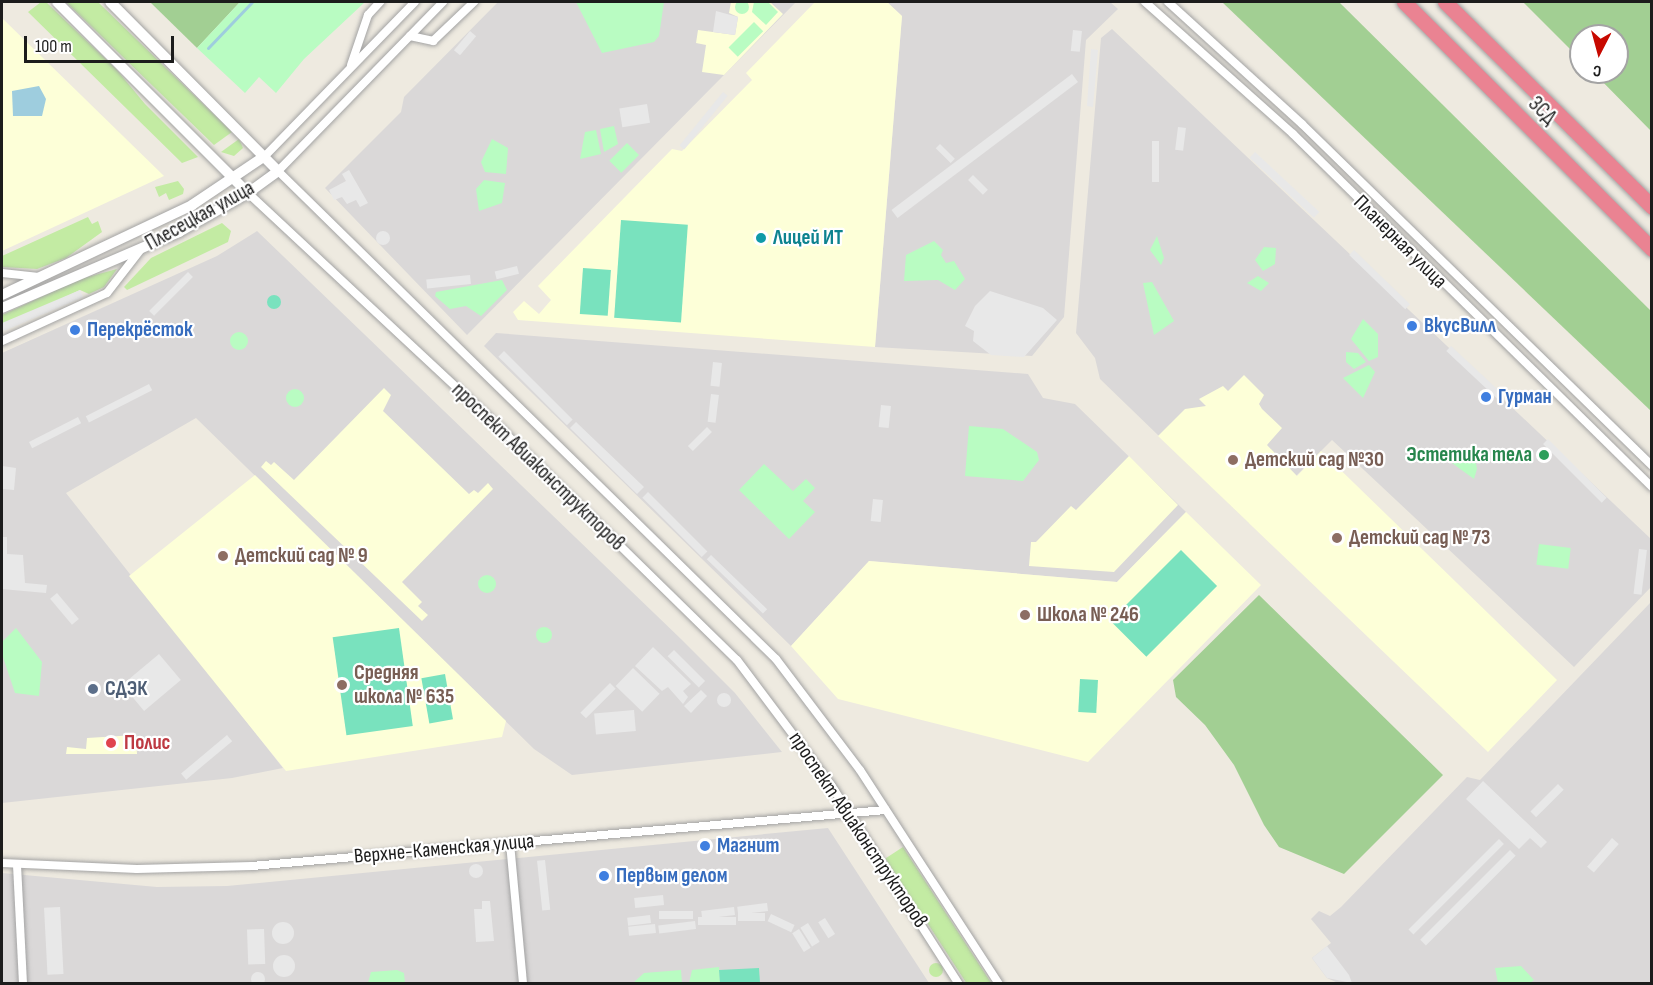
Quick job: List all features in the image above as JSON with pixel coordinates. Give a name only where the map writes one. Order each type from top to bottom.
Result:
[{"type":"highway","name":"ЗСД","points":[[1404,2],[1652,249]]},
{"type":"highway","name":"ЗСД","points":[[1444,2],[1652,207]]},
{"type":"street","name":"проспект Авиаконструкторов","points":[[57,2],[231,178],[503,431],[736,660],[821,771],[959,984]]},
{"type":"street","name":"проспект Авиаконструкторов","points":[[110,2],[278,171],[755,636],[815,708],[886,810],[999,984]]},
{"type":"street","points":[[350,68],[368,15],[380,2]]},
{"type":"street","name":"Плесецкая улица","points":[[2,295],[192,205],[265,156],[415,2]]},
{"type":"street","name":"Плесецкая улица","points":[[2,308],[141,249],[248,193],[278,171],[443,2]]},
{"type":"street","points":[[410,36],[433,41],[474,2]]},
{"type":"street","name":"Планерная улица","points":[[1145,2],[1293,134],[1652,487]]},
{"type":"street","name":"Планерная улица","points":[[1168,2],[1302,124],[1652,465]]},
{"type":"street","points":[[2,341],[107,293],[141,249]]},
{"type":"street","points":[[2,273],[39,278]]},
{"type":"street","name":"Верхне-Каменская улица","points":[[2,863],[189,869],[886,810]]},
{"type":"street","points":[[510,843],[523,984]]},
{"type":"street","points":[[17,864],[23,984]]},
{"type":"shaded area","points":[[498,2],[796,2],[467,335],[325,188],[401,112],[404,97]]},
{"type":"shaded area","points":[[731,2],[770,2],[783,14],[724,75],[702,72],[706,45],[696,43],[698,30],[735,35],[738,17],[729,13]]},
{"type":"shaded area","points":[[815,2],[887,2],[902,16],[875,347],[518,320],[513,312],[524,301],[539,314],[551,300],[538,286],[672,149],[682,151],[752,80],[746,73]]},
{"type":"shaded area","points":[[887,2],[1110,2],[1118,9],[1086,40],[1064,317],[1032,356],[875,347],[902,16]]},
{"type":"shaded area","points":[[716,11],[738,17],[735,35],[713,32]]},
{"type":"shaded area","points":[[2,18],[164,176],[2,251]]},
{"type":"shaded area","points":[[1112,29],[1651,539],[1651,587],[1574,667],[1332,440],[1249,523],[1100,379],[1095,358],[1076,333],[1101,38]]},
{"type":"shaded area","points":[[1073,30],[1082,31],[1080,52],[1071,51]]},
{"type":"shaded area","points":[[470,31],[476,36],[460,55],[454,50]]},
{"type":"shaded area","points":[[1091,49],[1098,50],[1093,107],[1087,106]]},
{"type":"shaded area","points":[[1072,74],[1078,82],[898,218],[892,210]]},
{"type":"shaded area","points":[[723,92],[728,96],[684,149],[680,146]]},
{"type":"shaded area","points":[[647,104],[650,123],[622,127],[619,108]]},
{"type":"shaded area","points":[[1178,127],[1186,128],[1183,151],[1175,150]]},
{"type":"shaded area","points":[[1152,141],[1159,141],[1159,182],[1152,182]]},
{"type":"shaded area","points":[[940,144],[955,159],[951,163],[936,148]]},
{"type":"shaded area","points":[[1255,152],[1319,212],[1314,218],[1250,158]]},
{"type":"shaded area","points":[[349,170],[368,203],[360,207],[356,200],[347,204],[342,197],[334,200],[329,190],[346,181],[342,174]]},
{"type":"shaded area","points":[[973,175],[988,190],[983,195],[968,180]]},
{"type":"shaded area","points":[[257,231],[681,639],[735,693],[782,752],[572,775],[534,749],[196,418],[66,493],[283,768],[232,778],[2,803],[2,353],[217,256]]},
{"type":"shaded area","points":[[383,231],[388,233],[390,238],[388,243],[383,245],[378,243],[376,238],[378,233]]},
{"type":"shaded area","points":[[1354,250],[1410,304],[1405,309],[1349,255]]},
{"type":"shaded area","points":[[517,266],[519,274],[497,279],[495,272]]},
{"type":"shaded area","points":[[188,272],[193,277],[154,316],[149,311]]},
{"type":"shaded area","points":[[470,275],[471,284],[427,289],[426,280]]},
{"type":"shaded area","points":[[80,290],[83,297],[4,331],[2,323]]},
{"type":"shaded area","points":[[990,291],[1043,308],[1057,320],[1024,357],[991,355],[973,341],[974,331],[965,326],[975,306]]},
{"type":"shaded area","points":[[496,333],[1028,374],[1043,398],[1075,404],[1186,512],[1117,582],[869,561],[791,646],[484,346]]},
{"type":"shaded area","points":[[1451,346],[1504,396],[1500,401],[1446,351]]},
{"type":"shaded area","points":[[504,351],[573,420],[567,425],[498,357]]},
{"type":"shaded area","points":[[713,362],[722,363],[719,387],[710,386]]},
{"type":"shaded area","points":[[1244,375],[1264,395],[1259,404],[1262,409],[1282,428],[1267,445],[1297,476],[1321,451],[1557,680],[1488,752],[1158,436],[1185,409],[1206,406],[1199,399],[1223,386],[1228,391]]},
{"type":"shaded area","points":[[149,384],[152,390],[89,422],[86,416]]},
{"type":"shaded area","points":[[384,388],[391,395],[383,411],[469,494],[474,490],[478,493],[488,483],[493,489],[402,582],[422,602],[418,606],[428,615],[422,621],[261,467],[266,461],[271,465],[274,462],[294,480]]},
{"type":"shaded area","points":[[711,394],[719,395],[716,423],[708,422]]},
{"type":"shaded area","points":[[881,405],[891,406],[889,428],[879,427]]},
{"type":"shaded area","points":[[78,417],[81,423],[32,448],[29,442]]},
{"type":"shaded area","points":[[576,422],[644,487],[637,494],[570,428]]},
{"type":"shaded area","points":[[707,427],[712,432],[693,451],[688,446]]},
{"type":"shaded area","points":[[1548,439],[1607,498],[1602,503],[1543,444]]},
{"type":"shaded area","points":[[1129,456],[1178,505],[1114,572],[1029,566],[1031,542],[1036,542],[1071,506],[1076,510]]},
{"type":"shaded area","points":[[2,466],[16,468],[14,490],[2,489]]},
{"type":"shaded area","name":"Средняя школа № 635","points":[[255,475],[506,721],[502,737],[286,771],[129,576]]},
{"type":"shaded area","points":[[648,492],[707,551],[702,557],[642,498]]},
{"type":"shaded area","points":[[873,499],[883,500],[881,522],[871,521]]},
{"type":"shaded area","name":"Школа № 246","points":[[1186,512],[1261,585],[1088,762],[838,699],[791,646],[869,561],[1117,582]]},
{"type":"shaded area","points":[[2,537],[7,537],[7,554],[23,555],[25,583],[47,585],[46,593],[2,589]]},
{"type":"shaded area","points":[[1639,549],[1647,550],[1641,595],[1634,594]]},
{"type":"shaded area","points":[[711,555],[767,609],[763,613],[707,559]]},
{"type":"shaded area","points":[[57,593],[79,619],[72,625],[50,599]]},
{"type":"shaded area","points":[[1651,602],[1651,983],[1338,983],[1327,978],[1312,958],[1331,943],[1311,919],[1319,911],[1330,916],[1341,907],[1467,777],[1480,780]]},
{"type":"shaded area","points":[[653,647],[691,684],[683,691],[688,697],[683,704],[668,687],[662,691],[635,666]]},
{"type":"shaded area","points":[[674,650],[705,681],[699,687],[668,656]]},
{"type":"shaded area","points":[[159,654],[181,680],[144,711],[122,685]]},
{"type":"shaded area","points":[[633,668],[660,694],[642,712],[616,686]]},
{"type":"shaded area","points":[[610,683],[616,689],[586,718],[580,713]]},
{"type":"shaded area","points":[[701,690],[707,696],[691,713],[684,706]]},
{"type":"shaded area","points":[[721,693],[727,693],[731,700],[727,707],[721,707],[717,703],[717,697]]},
{"type":"shaded area","points":[[634,710],[636,731],[596,734],[594,713]]},
{"type":"shaded area","name":"Полис","points":[[136,735],[137,754],[66,754],[67,747],[86,749],[87,738]]},
{"type":"shaded area","points":[[227,735],[232,741],[186,780],[181,774]]},
{"type":"shaded area","points":[[1483,781],[1547,842],[1541,848],[1530,838],[1519,849],[1466,799]]},
{"type":"shaded area","points":[[1558,784],[1564,790],[1536,817],[1530,812]]},
{"type":"shaded area","points":[[828,828],[929,983],[2,983],[2,873],[157,887],[227,886]]},
{"type":"shaded area","points":[[1612,838],[1619,844],[1594,873],[1587,867]]},
{"type":"shaded area","points":[[1499,839],[1504,844],[1413,934],[1408,930]]},
{"type":"shaded area","points":[[1510,850],[1516,856],[1426,945],[1420,940]]},
{"type":"shaded area","points":[[545,860],[550,910],[542,911],[537,861]]},
{"type":"shaded area","points":[[476,864],[481,866],[483,871],[481,876],[476,878],[471,876],[469,871],[471,866]]},
{"type":"shaded area","points":[[663,895],[664,905],[635,908],[634,898]]},
{"type":"shaded area","points":[[482,901],[490,901],[494,941],[476,942],[474,909],[482,909]]},
{"type":"shaded area","points":[[767,903],[768,911],[738,915],[737,907]]},
{"type":"shaded area","points":[[60,907],[64,974],[48,975],[44,908]]},
{"type":"shaded area","points":[[734,907],[735,915],[702,919],[701,911]]},
{"type":"shaded area","points":[[659,911],[693,911],[693,919],[659,919]]},
{"type":"shaded area","points":[[738,913],[765,913],[765,921],[738,921]]},
{"type":"shaded area","points":[[771,914],[795,925],[791,932],[768,921]]},
{"type":"shaded area","points":[[650,915],[651,923],[628,926],[627,918]]},
{"type":"shaded area","points":[[698,917],[736,917],[736,925],[698,925]]},
{"type":"shaded area","points":[[825,918],[835,934],[828,938],[818,922]]},
{"type":"shaded area","points":[[695,921],[696,929],[659,933],[658,926]]},
{"type":"shaded area","points":[[283,922],[291,925],[294,933],[291,941],[283,944],[275,941],[272,933],[275,925]]},
{"type":"shaded area","points":[[808,923],[820,942],[812,946],[800,928]]},
{"type":"shaded area","points":[[655,924],[656,933],[629,936],[628,927]]},
{"type":"shaded area","points":[[264,929],[265,964],[248,965],[247,930]]},
{"type":"shaded area","points":[[799,929],[811,948],[804,952],[792,933]]},
{"type":"shaded area","points":[[1327,946],[1349,975],[1352,983],[1327,978],[1312,958]]},
{"type":"shaded area","points":[[284,955],[292,958],[295,966],[292,974],[284,977],[276,974],[273,966],[276,958]]},
{"type":"shaded area","points":[[258,972],[263,974],[265,979],[263,984],[258,986],[253,984],[251,979],[253,974]]},
{"type":"green space","points":[[739,0],[745,0],[749,7],[745,14],[739,14],[735,10],[735,4]]},
{"type":"green space","points":[[41,2],[46,2],[116,69],[145,104],[198,157],[182,163],[28,12]]},
{"type":"green space","points":[[66,2],[98,2],[232,132],[214,145]]},
{"type":"green space","points":[[150,2],[240,2],[197,48]]},
{"type":"green space","points":[[240,2],[365,2],[304,59],[276,93],[259,77],[245,93],[197,48]]},
{"type":"green space","points":[[576,2],[664,2],[659,36],[654,42],[602,53]]},
{"type":"green space","points":[[754,2],[768,2],[778,12],[766,25],[752,12]]},
{"type":"green space","points":[[1222,2],[1339,2],[1651,311],[1651,411]]},
{"type":"green space","points":[[1523,2],[1651,2],[1651,131],[1605,84],[1629,84],[1629,24],[1569,24],[1569,48]]},
{"type":"green space","points":[[754,22],[763,31],[738,57],[729,47]]},
{"type":"green space","points":[[614,126],[618,144],[604,152],[600,129]]},
{"type":"green space","points":[[596,130],[601,154],[580,159],[585,132]]},
{"type":"green space","points":[[239,139],[243,148],[234,156],[221,152]]},
{"type":"green space","points":[[492,139],[508,148],[506,174],[485,172],[481,162]]},
{"type":"green space","points":[[627,143],[639,155],[621,173],[609,161]]},
{"type":"green space","points":[[484,180],[505,183],[502,203],[479,211],[476,189]]},
{"type":"green space","points":[[178,181],[184,189],[183,194],[169,200],[166,193],[159,197],[155,187]]},
{"type":"green space","points":[[88,217],[92,224],[98,221],[102,232],[66,258],[37,269],[2,267],[2,256]]},
{"type":"green space","points":[[621,220],[688,225],[681,322],[614,318]]},
{"type":"green space","points":[[222,223],[231,231],[228,242],[127,290],[124,287],[151,258]]},
{"type":"green space","points":[[1157,236],[1164,258],[1161,265],[1150,250]]},
{"type":"green space","points":[[934,241],[943,250],[941,255],[946,263],[954,261],[965,279],[955,290],[938,280],[904,281],[906,255]]},
{"type":"green space","points":[[1264,247],[1276,248],[1275,264],[1263,271],[1255,260]]},
{"type":"green space","points":[[583,268],[611,270],[608,316],[580,314]]},
{"type":"green space","points":[[117,269],[104,287],[89,294],[80,290],[2,326],[2,315],[80,279]]},
{"type":"green space","points":[[1258,276],[1269,283],[1261,291],[1247,283]]},
{"type":"green space","points":[[502,280],[507,290],[481,316],[466,306],[450,309],[435,296],[436,292]]},
{"type":"green space","points":[[1152,282],[1174,321],[1154,335],[1143,283]]},
{"type":"green space","points":[[271,295],[277,295],[281,302],[277,309],[271,309],[267,305],[267,299]]},
{"type":"green space","points":[[1363,319],[1378,334],[1378,357],[1369,361],[1351,339]]},
{"type":"green space","points":[[239,332],[245,335],[248,341],[245,347],[239,350],[233,347],[230,341],[233,335]]},
{"type":"green space","points":[[1346,352],[1358,353],[1366,362],[1354,369],[1346,362]]},
{"type":"green space","points":[[1369,365],[1375,372],[1363,398],[1343,378]]},
{"type":"green space","points":[[295,389],[301,392],[304,398],[301,404],[295,407],[289,404],[286,398],[289,392]]},
{"type":"green space","points":[[969,426],[1003,429],[1037,452],[1039,460],[1023,481],[965,476]]},
{"type":"green space","points":[[1458,449],[1475,458],[1477,469],[1474,479],[1445,458],[1445,452]]},
{"type":"green space","points":[[764,464],[793,491],[806,479],[815,488],[803,501],[815,512],[789,539],[739,490]]},
{"type":"green space","points":[[1539,544],[1571,548],[1568,569],[1536,565]]},
{"type":"green space","points":[[1181,550],[1217,586],[1146,657],[1110,621]]},
{"type":"green space","points":[[487,575],[493,578],[496,584],[493,590],[487,593],[481,590],[478,584],[481,578]]},
{"type":"green space","points":[[1259,595],[1443,775],[1344,874],[1279,847],[1264,825],[1234,765],[1205,725],[1176,697],[1173,680]]},
{"type":"green space","points":[[544,627],[550,629],[552,635],[550,641],[544,643],[538,641],[536,635],[538,629]]},
{"type":"green space","points":[[16,628],[42,662],[39,696],[15,693],[2,654],[2,642]]},
{"type":"green space","points":[[399,628],[413,726],[346,735],[333,637]]},
{"type":"green space","points":[[445,674],[453,719],[429,723],[421,678]]},
{"type":"green space","points":[[1080,679],[1098,680],[1096,713],[1078,712]]},
{"type":"green space","points":[[903,847],[992,984],[967,984],[885,858]]},
{"type":"green space","points":[[933,963],[939,963],[943,970],[939,977],[933,977],[929,973],[929,967]]},
{"type":"green space","points":[[1521,966],[1534,980],[1530,983],[1498,983],[1495,968]]},
{"type":"green space","points":[[719,967],[720,983],[689,983],[692,970]]},
{"type":"green space","points":[[759,968],[760,983],[720,983],[719,970]]},
{"type":"green space","points":[[397,970],[404,973],[405,983],[368,983],[371,972]]},
{"type":"green space","points":[[681,970],[682,983],[633,983],[644,973]]},
{"type":"water","points":[[39,86],[46,99],[42,116],[13,116],[12,91]]},
{"type":"waterway","points":[[208,48],[252,2]]},
{"type":"place","name":"Лицей ИТ","points":[[761,238]]},
{"type":"place","name":"ВкусВилл","points":[[1412,326]]},
{"type":"place","name":"Перекрёсток","points":[[75,330]]},
{"type":"place","name":"Гурман","points":[[1486,397]]},
{"type":"place","name":"Эстетика тела","points":[[1544,455]]},
{"type":"place","name":"Детский сад №30","points":[[1233,460]]},
{"type":"place","name":"Детский сад № 73","points":[[1337,538]]},
{"type":"place","name":"Детский сад № 9","points":[[223,556]]},
{"type":"place","name":"Школа № 246","points":[[1025,615]]},
{"type":"place","name":"Средняя школа № 635","points":[[342,685]]},
{"type":"place","name":"СДЭК","points":[[93,689]]},
{"type":"place","name":"Полис","points":[[111,743]]},
{"type":"place","name":"Магнит","points":[[705,846]]},
{"type":"place","name":"Первым делом","points":[[604,876]]}]
